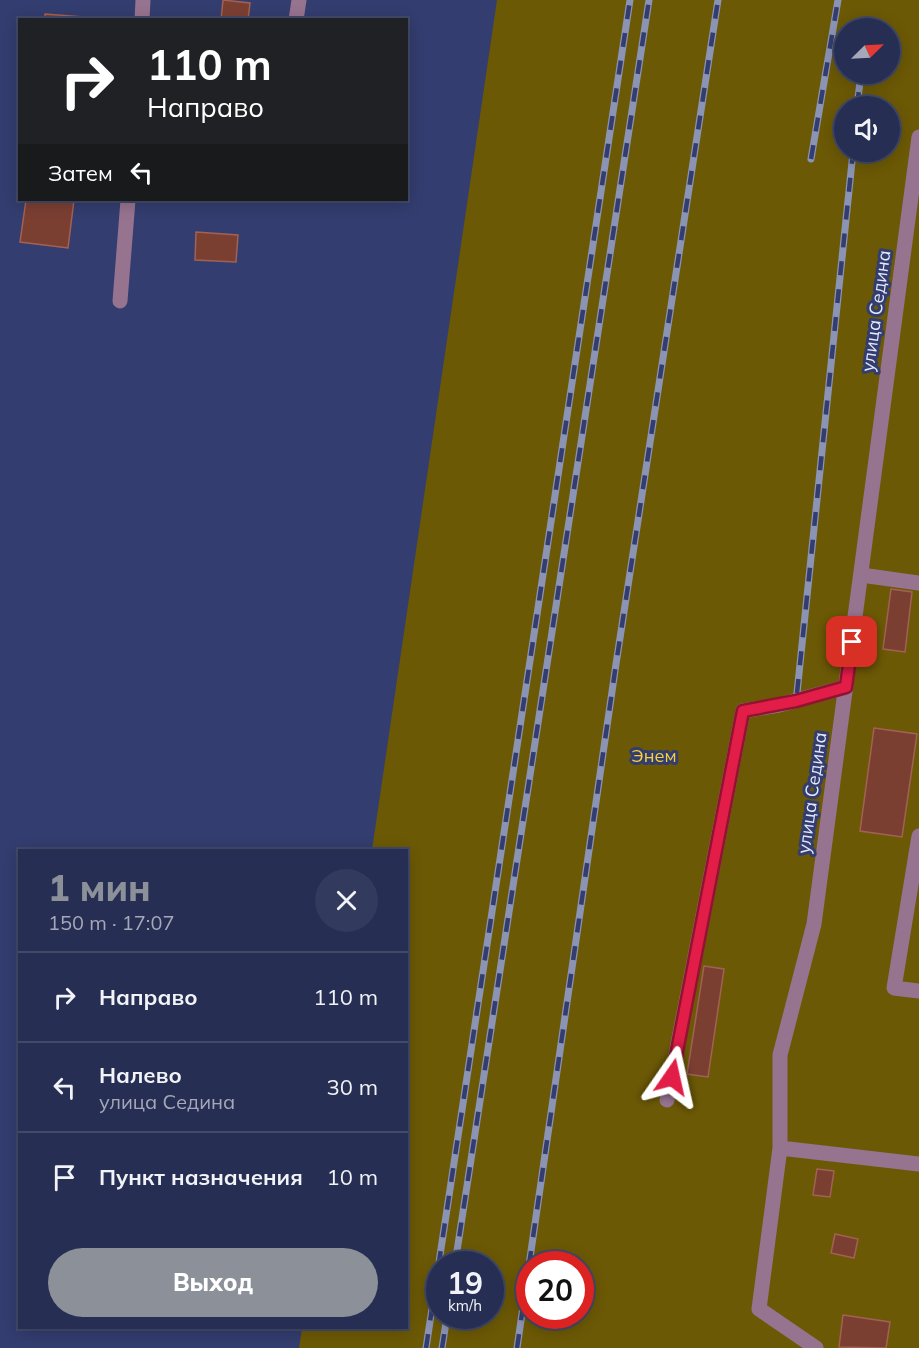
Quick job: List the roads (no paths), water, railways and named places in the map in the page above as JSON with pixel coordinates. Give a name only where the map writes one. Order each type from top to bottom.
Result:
[{"type":"street","points":[[142,18],[144,0]]},
{"type":"street","points":[[296,18],[299,0]]},
{"type":"street","name":"улица Седина","points":[[795,1341],[759,1309],[780,1148],[780,1055],[814,924],[919,137]]},
{"type":"street","points":[[120,301],[128,201]]},
{"type":"street","points":[[861,575],[919,583]]},
{"type":"street","points":[[668,1100],[743,711],[796,701],[846,687]]},
{"type":"street","points":[[919,836],[894,988],[919,991]]},
{"type":"street","points":[[780,1148],[919,1164]]},
{"type":"street","points":[[795,1341],[816,1348]]},
{"type":"railway","points":[[426,1348],[630,0]]},
{"type":"railway","points":[[457,1251],[649,0]]},
{"type":"railway","points":[[517,1348],[616,664],[718,0]]},
{"type":"railway","points":[[811,159],[838,0]]},
{"type":"railway","points":[[858,96],[860,84]]},
{"type":"railway","points":[[797,693],[852,162]]},
{"type":"railway","points":[[442,1348],[445,1329]]},
{"type":"park label","name":"Энем","points":[[654,756]]}]
